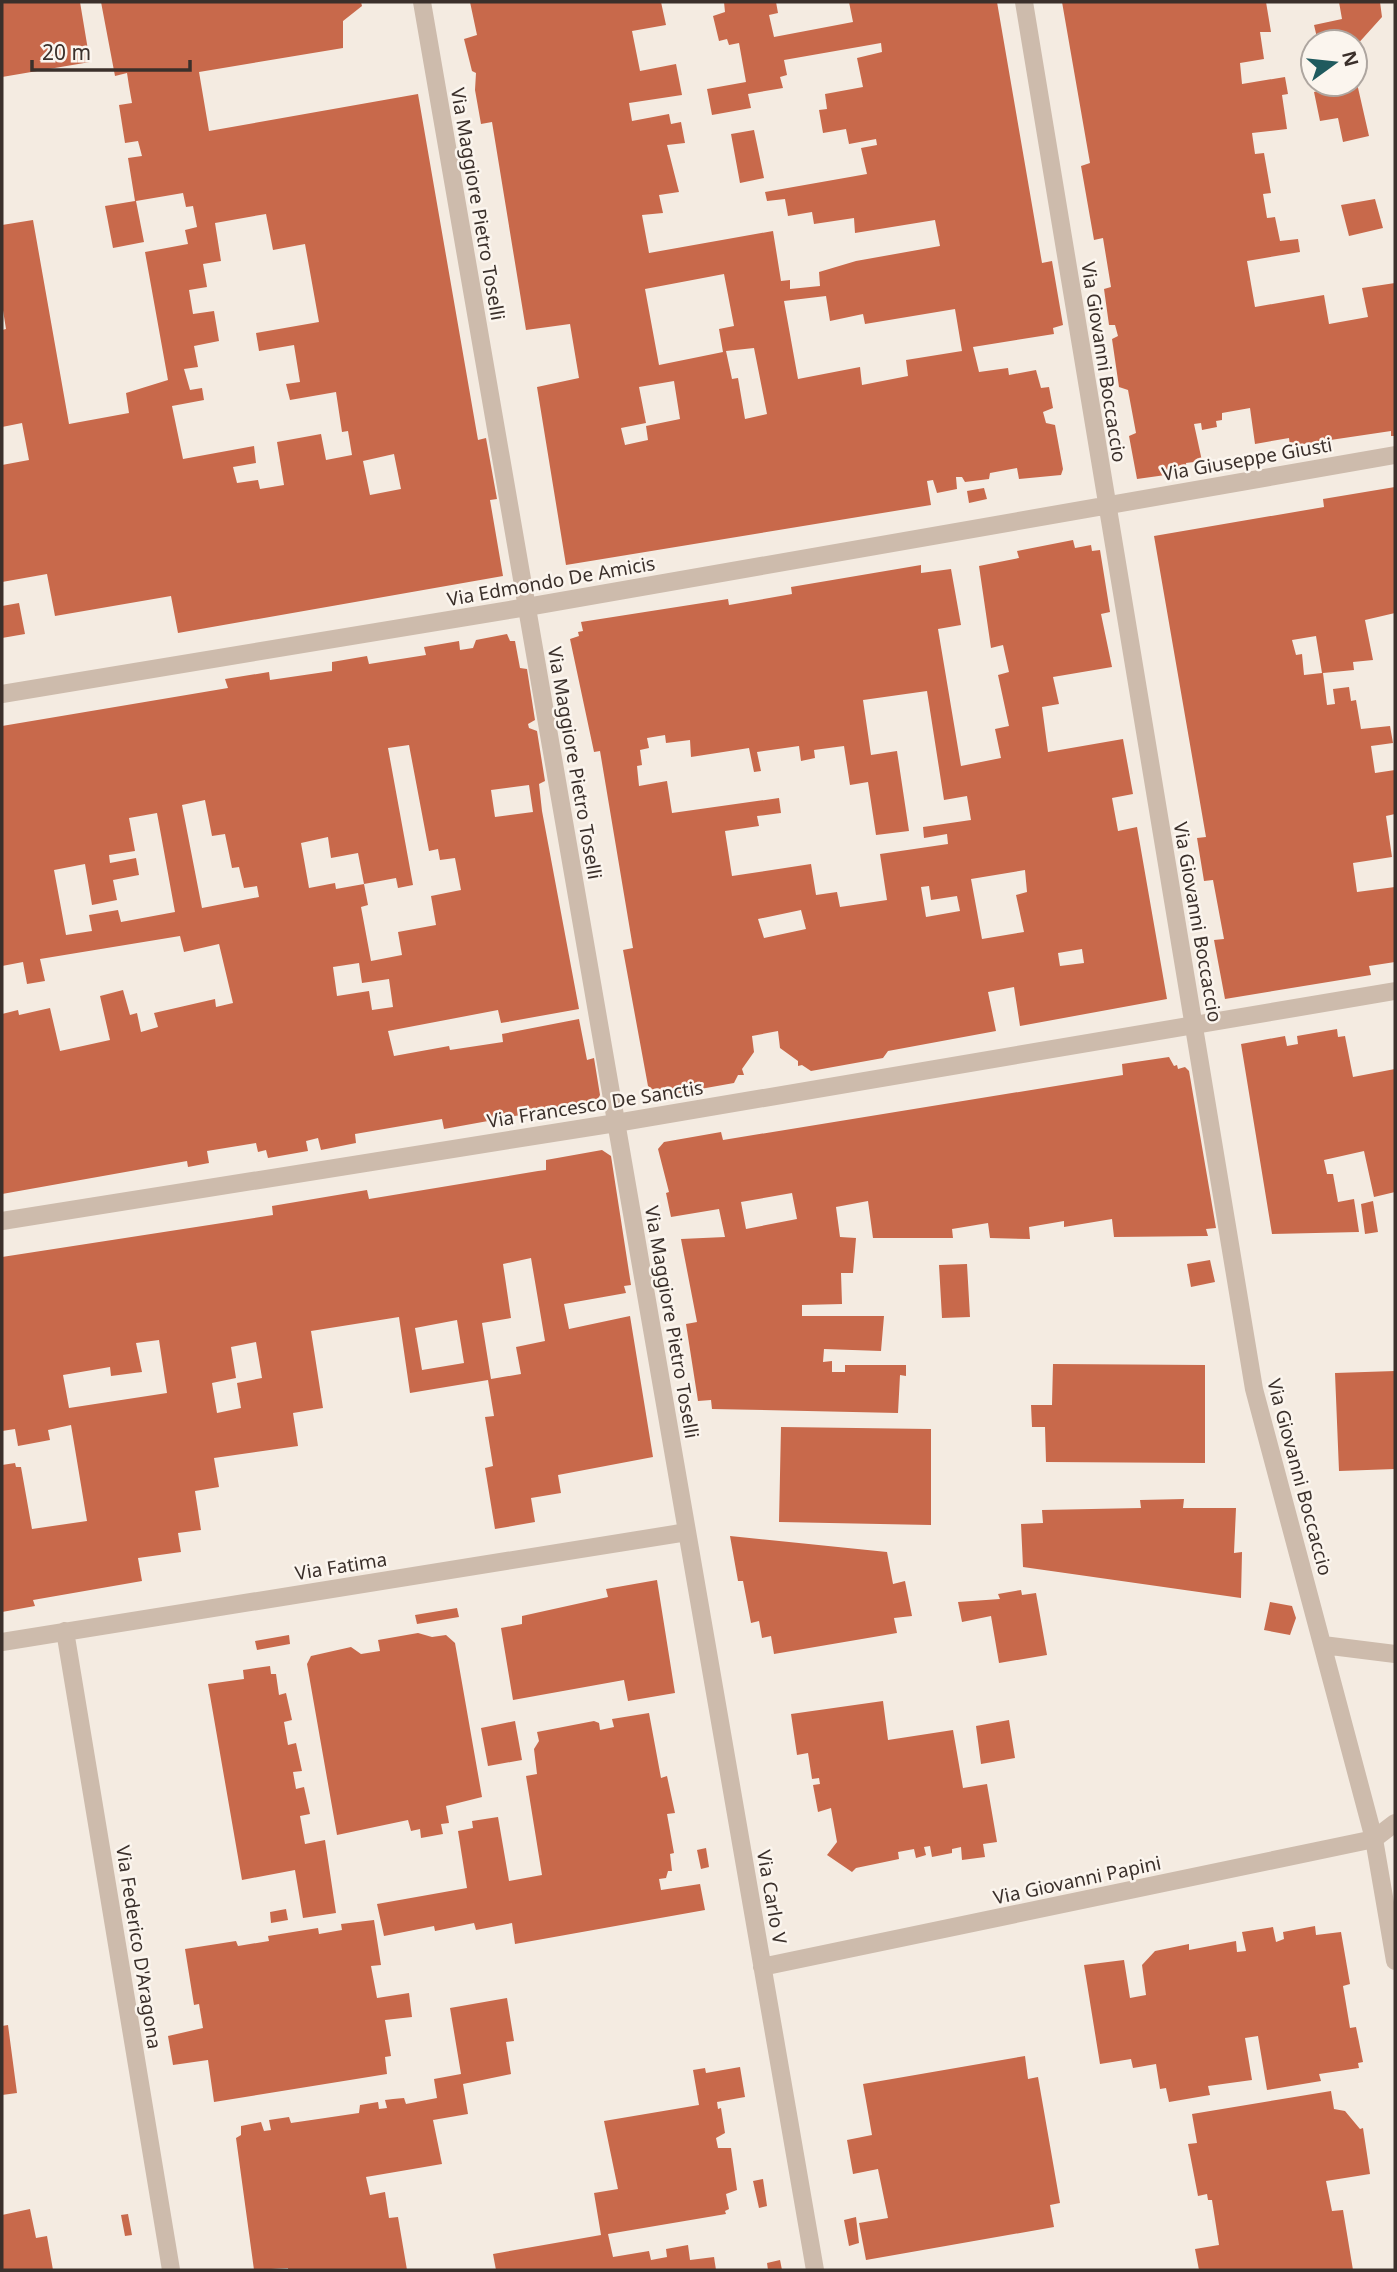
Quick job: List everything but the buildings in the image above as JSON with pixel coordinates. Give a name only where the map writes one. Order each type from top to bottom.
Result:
[{"type":"street","name":"Via Maggiore Pietro Toselli","points":[[422,2],[687,1532]]},
{"type":"street","name":"Via Giovanni Boccaccio","points":[[1024,2],[1254,1390],[1374,1839],[1395,1961]]},
{"type":"street","name":"Via Giuseppe Giusti","points":[[1106,505],[1395,455]]},
{"type":"street","name":"Via Edmondo De Amicis","points":[[2,694],[527,607],[1106,505]]},
{"type":"street","name":"Via Francesco De Sanctis","points":[[2,1222],[616,1123],[1395,991]]},
{"type":"street","name":"Via Fatima","points":[[2,1642],[687,1532]]},
{"type":"street","name":"Via Carlo V","points":[[687,1532],[815,2270]]},
{"type":"street","name":"Via Federico D'Aragona","points":[[65,1632],[171,2270]]},
{"type":"street","points":[[1323,1645],[1395,1654]]},
{"type":"street","name":"Via Giovanni Papini","points":[[762,1967],[1374,1839],[1395,1823]]}]
